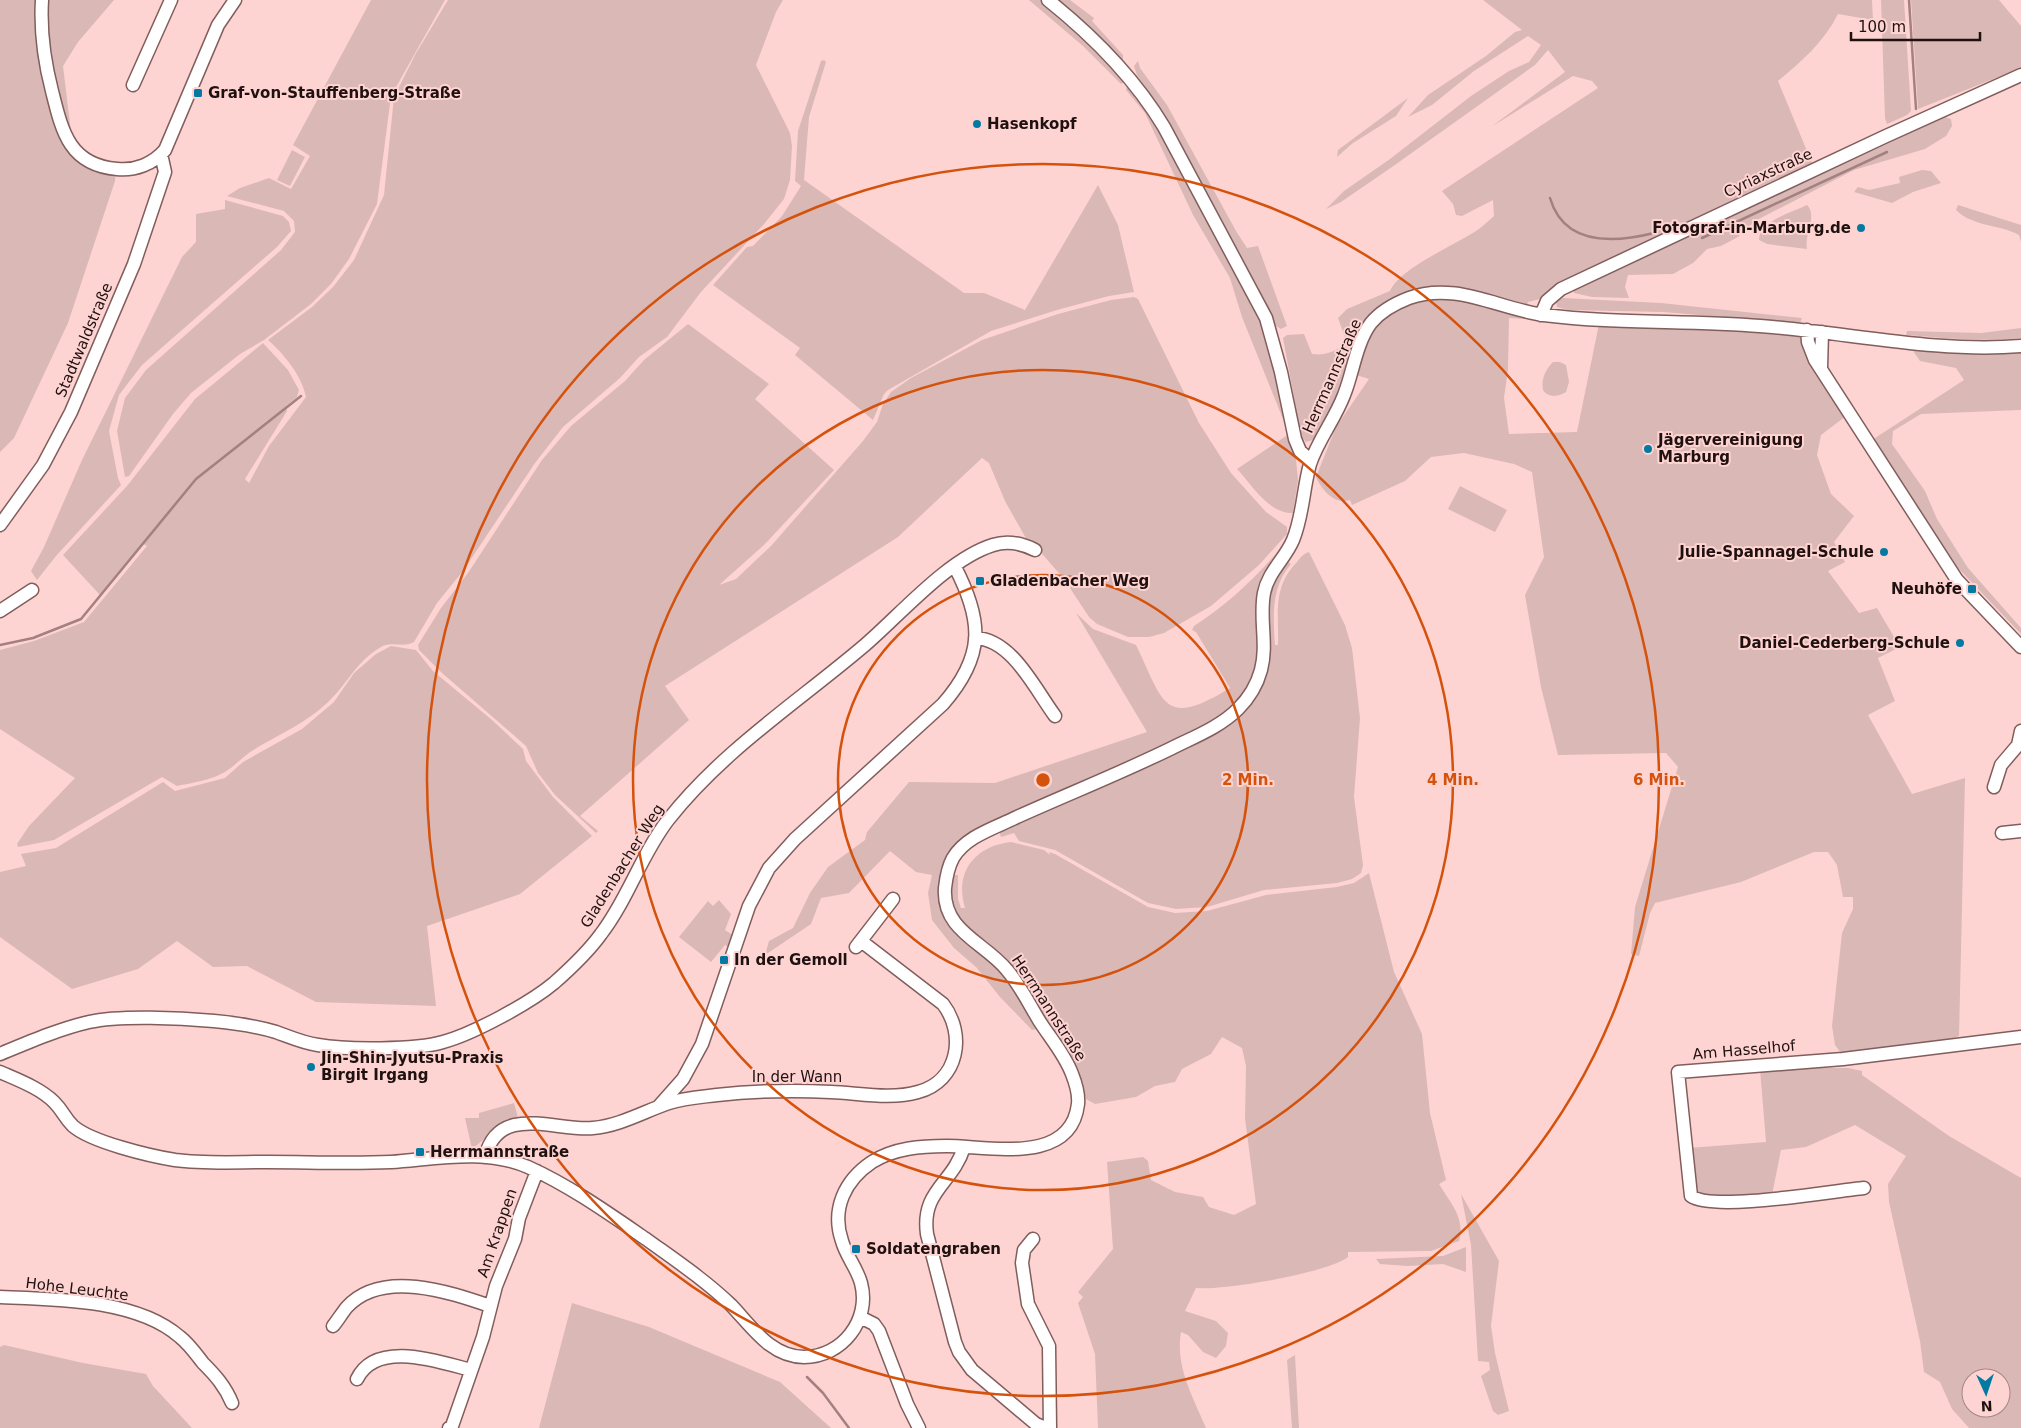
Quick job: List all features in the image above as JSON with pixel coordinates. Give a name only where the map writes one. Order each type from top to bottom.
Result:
[{"type":"street","points":[[42,0],[40,28],[42,48],[58,118],[68,141],[89,163],[108,169],[134,169],[161,154],[179,120],[228,2]]},
{"type":"street","points":[[133,85],[171,0]]},
{"type":"street","points":[[1048,0],[1124,70],[1151,104],[1266,318],[1281,372],[1295,439],[1300,451],[1311,461]]},
{"type":"street","name":"Cyriaxstraße","points":[[1541,315],[1547,301],[1561,290],[1892,133],[2021,75]]},
{"type":"street","name":"Stadtwaldstraße","points":[[0,525],[43,465],[71,412],[134,264],[166,168],[161,154]]},
{"type":"street","name":"Herrmannstraße","points":[[0,1072],[50,1098],[70,1123],[84,1133],[158,1157],[204,1162],[324,1163],[485,1157],[508,1160],[537,1171],[602,1208],[694,1273],[723,1298],[766,1342],[790,1356],[808,1357],[830,1352],[851,1334],[860,1317],[863,1303],[862,1286],[843,1245],[838,1224],[838,1209],[846,1188],[869,1164],[892,1153],[929,1146],[1012,1149],[1046,1145],[1060,1137],[1072,1124],[1078,1096],[1069,1066],[1014,979],[997,959],[965,934],[950,917],[944,893],[948,870],[953,859],[960,849],[982,833],[1124,771],[1219,723],[1240,707],[1250,694],[1260,674],[1264,650],[1263,607],[1265,586],[1293,540],[1311,461],[1343,400],[1364,335],[1370,324],[1392,306],[1420,294],[1444,293],[1464,294],[1517,311],[1541,315],[1762,326],[1949,346],[2021,346]]},
{"type":"street","points":[[1807,330],[1812,354],[1952,573],[1967,593],[2021,647]]},
{"type":"street","points":[[1821,368],[1822,332]]},
{"type":"street","name":"Gladenbacher Weg","points":[[0,1054],[75,1026],[108,1020],[227,1022],[253,1026],[320,1046],[363,1047],[433,1044],[459,1036],[549,987],[573,966],[603,932],[663,827],[701,783],[744,742],[863,646],[928,587],[973,554],[994,544],[1017,543],[1035,550]]},
{"type":"street","points":[[657,1108],[683,1079],[702,1044],[749,906],[769,868],[795,839],[943,704],[962,679],[970,663],[975,638],[974,611],[955,567]]},
{"type":"street","points":[[0,611],[32,590]]},
{"type":"street","points":[[975,638],[990,640],[1006,649],[1054,716]]},
{"type":"street","points":[[1994,786],[2001,764],[2018,745],[2021,731]]},
{"type":"street","points":[[2002,833],[2021,831]]},
{"type":"street","name":"In der Wann","points":[[485,1157],[493,1137],[517,1125],[538,1122],[591,1128],[683,1100],[719,1095],[819,1092],[910,1094],[924,1090],[938,1081],[953,1062],[957,1045],[955,1028],[943,1004],[859,944],[892,899]]},
{"type":"street","name":"Am Hasselhof","points":[[1864,1188],[1819,1194],[1729,1201],[1696,1200],[1691,1196],[1678,1072],[1843,1059],[2021,1037]]},
{"type":"street","points":[[964,1146],[954,1168],[930,1200],[925,1219],[954,1342],[972,1370],[1036,1424],[1048,1428],[1049,1346],[1028,1304],[1022,1263],[1024,1250],[1033,1239]]},
{"type":"street","name":"Am Krappen","points":[[449,1428],[452,1426],[483,1337],[490,1306],[537,1171]]},
{"type":"street","points":[[333,1326],[354,1300],[389,1288],[430,1288],[490,1306]]},
{"type":"street","name":"Hohe Leuchte","points":[[0,1297],[57,1300],[99,1306],[134,1313],[158,1323],[180,1337],[227,1390],[232,1403]]},
{"type":"street","points":[[860,1317],[874,1324],[879,1331],[904,1395],[920,1428]]},
{"type":"street","points":[[357,1379],[361,1371],[367,1366],[402,1356],[433,1358],[471,1370]]},
{"type":"shaded area","points":[[0,0],[114,0],[78,42],[63,66],[72,140],[87,156],[116,165],[115,181],[68,323],[14,438],[0,452]]},
{"type":"shaded area","points":[[371,0],[445,0],[391,96],[377,204],[349,259],[331,284],[311,304],[264,340],[240,354],[191,393],[173,414],[129,476],[125,477],[117,431],[125,398],[146,370],[281,250],[295,232],[294,221],[284,211],[227,196],[240,188],[269,178],[291,189],[310,156],[293,145]]},
{"type":"shaded area","points":[[448,0],[783,0],[776,12],[756,65],[790,133],[792,146],[790,180],[784,199],[764,224],[701,292],[667,337],[639,357],[620,378],[563,427],[535,463],[463,571],[437,603],[414,642],[410,644],[385,645],[372,653],[359,665],[338,692],[314,714],[251,751],[220,775],[177,786],[162,777],[54,840],[18,847],[17,844],[29,826],[75,778],[0,729],[0,650],[34,641],[84,622],[147,546],[143,544],[100,595],[63,555],[127,486],[195,399],[263,343],[288,370],[299,390],[297,397],[286,406],[287,411],[245,479],[249,483],[269,446],[306,397],[301,381],[292,366],[268,340],[312,307],[333,287],[354,260],[384,195],[394,97],[415,55]]},
{"type":"shaded area","points":[[1029,0],[1042,0],[1088,39],[1126,81],[1121,84],[1083,46]]},
{"type":"shaded area","points":[[1056,0],[1070,0],[1094,18],[1092,21],[1123,55],[1123,60]]},
{"type":"shaded area","points":[[1483,0],[1872,0],[1873,20],[1838,14],[1819,42],[1778,81],[1812,163],[1557,283],[1540,299],[1528,302],[1524,319],[1509,318],[1508,369],[1504,398],[1509,434],[1577,432],[1599,324],[1685,326],[1797,334],[1803,341],[1846,416],[1821,435],[1817,455],[1831,494],[1854,516],[1834,542],[1845,562],[1828,571],[1859,613],[1877,608],[1900,647],[1878,658],[1895,701],[1868,715],[1912,794],[1965,778],[1959,1036],[1951,1039],[1841,1053],[1835,1045],[1832,1026],[1842,933],[1853,909],[1853,897],[1843,897],[1837,865],[1828,852],[1814,852],[1741,882],[1655,903],[1650,913],[1639,956],[1631,954],[1635,907],[1678,767],[1666,753],[1558,755],[1541,687],[1525,595],[1544,557],[1532,472],[1514,464],[1464,453],[1431,457],[1405,481],[1352,505],[1350,500],[1339,500],[1329,495],[1316,477],[1336,427],[1369,379],[1347,372],[1335,401],[1313,440],[1306,442],[1301,436],[1283,338],[1287,335],[1304,334],[1312,354],[1331,352],[1347,343],[1338,318],[1347,309],[1390,291],[1396,282],[1416,266],[1476,231],[1494,216],[1493,200],[1462,216],[1456,215],[1453,204],[1442,191],[1598,88],[1592,81],[1573,76],[1491,127],[1565,72],[1548,50],[1535,65],[1392,167],[1341,202],[1326,209],[1344,191],[1390,159],[1471,96],[1509,71],[1529,62],[1541,45],[1528,36],[1474,71],[1432,105],[1408,117],[1428,95],[1486,56],[1515,32],[1522,30]]},
{"type":"shaded area","points":[[1881,0],[1904,0],[1911,111],[1907,115],[1887,124],[1885,118]]},
{"type":"shaded area","points":[[1911,0],[1999,0],[2021,26],[2021,68],[1918,109]]},
{"type":"shaded area","points":[[824,60],[826,62],[809,117],[804,180],[964,293],[984,293],[1025,310],[1098,185],[1118,225],[1134,292],[1109,296],[1057,310],[991,331],[888,390],[884,394],[873,420],[795,355],[800,348],[713,285],[747,247],[753,246],[782,216],[801,186],[795,181],[798,131],[821,61]]},
{"type":"shaded area","points":[[1138,61],[1140,68],[1167,105],[1247,248],[1258,246],[1287,326],[1281,329],[1276,326],[1267,305],[1160,107],[1137,75],[1134,66]]},
{"type":"shaded area","points":[[1133,85],[1151,110],[1264,319],[1296,459],[1298,480],[1293,513],[1276,509],[1269,504],[1237,469],[1289,434],[1242,317],[1230,278],[1193,215],[1145,113],[1126,90],[1127,86]]},
{"type":"shaded area","points":[[1408,98],[1396,116],[1353,143],[1337,157],[1338,150]]},
{"type":"shaded area","points":[[1945,117],[1951,119],[1952,126],[1946,136],[1925,149],[1854,170],[1755,221],[1738,237],[1721,246],[1707,249],[1693,263],[1673,274],[1628,275],[1625,287],[1629,298],[1592,297],[1574,293],[1574,290]]},
{"type":"shaded area","points":[[292,150],[305,157],[290,186],[277,180]]},
{"type":"shaded area","points":[[1922,170],[1931,171],[1941,183],[1913,192],[1892,203],[1854,192],[1858,187],[1869,190],[1900,183],[1899,177]]},
{"type":"shaded area","points":[[225,200],[283,216],[289,222],[291,231],[277,247],[142,365],[119,395],[109,431],[121,485],[56,556],[37,580],[31,571],[44,547],[82,460],[182,257],[196,242],[196,214],[225,209]]},
{"type":"shaded area","points":[[1807,205],[1810,209],[1811,220],[1807,237],[1807,249],[1767,244],[1759,240],[1760,233],[1770,222]]},
{"type":"shaded area","points":[[1958,205],[2021,225],[2021,242],[2019,235],[2011,231],[1970,220],[1963,216],[1956,210]]},
{"type":"shaded area","points":[[1134,297],[1138,299],[1199,423],[1231,473],[1266,512],[1287,527],[1287,534],[1259,565],[1211,606],[1164,633],[1149,637],[1128,637],[1097,624],[1089,617],[1064,579],[1037,548],[1028,542],[1005,501],[989,463],[982,458],[898,537],[665,686],[689,720],[580,816],[598,831],[596,833],[555,795],[538,773],[526,746],[442,673],[419,650],[418,645],[441,608],[468,573],[542,460],[571,426],[625,381],[644,360],[688,324],[769,384],[755,399],[834,470],[765,544],[719,585],[736,579],[771,546],[863,441],[877,422],[883,404],[891,392],[911,378],[982,340],[1058,314],[1111,300]]},
{"type":"shaded area","points":[[1563,298],[1661,303],[1802,318],[1800,323],[1663,312],[1569,310],[1557,307],[1556,301]]},
{"type":"shaded area","points":[[2021,328],[2021,338],[1992,340],[1906,335],[1907,331],[1981,333]]},
{"type":"shaded area","points":[[1909,345],[2021,351],[2021,410],[1921,414],[1893,431],[1892,444],[1925,491],[1937,519],[1968,568],[2021,628],[2021,634],[1948,559],[1931,534],[1903,483],[1891,470],[1872,440],[1964,380],[1956,368],[1920,361]]},
{"type":"shaded area","points":[[1553,362],[1560,362],[1566,365],[1569,382],[1566,392],[1557,396],[1545,393],[1543,390],[1544,375]]},
{"type":"shaded area","points":[[1460,486],[1507,510],[1495,532],[1448,509]]},
{"type":"shaded area","points":[[1287,541],[1276,559],[1255,670],[1250,685],[1235,706],[1218,720],[1107,773],[1025,805],[963,840],[943,913],[953,928],[992,962],[1006,978],[1037,1029],[1032,1030],[1000,997],[976,967],[954,948],[932,920],[928,893],[932,875],[916,872],[890,851],[849,893],[821,898],[811,924],[765,955],[769,941],[793,928],[810,893],[828,867],[865,840],[867,832],[909,782],[995,783],[1147,732],[1076,613],[1093,629],[1136,645],[1160,695],[1168,704],[1178,708],[1191,707],[1230,688],[1196,632],[1192,630],[1194,626],[1244,587]]},
{"type":"shaded area","points":[[1309,552],[1345,625],[1352,648],[1360,718],[1354,797],[1363,865],[1361,873],[1352,879],[1337,883],[1264,890],[1207,907],[1176,909],[1148,903],[1055,850],[1019,841],[1014,833],[1001,837],[999,830],[1118,781],[1220,730],[1248,705],[1267,617],[1269,588],[1285,559],[1291,564],[1280,582],[1274,613],[1275,645],[1278,645],[1280,591],[1289,571],[1302,556]]},
{"type":"shaded area","points":[[391,646],[416,650],[433,671],[492,720],[523,749],[526,761],[553,797],[592,836],[520,894],[427,926],[436,1006],[316,1002],[247,966],[213,967],[177,941],[138,969],[72,989],[0,937],[0,872],[26,866],[21,854],[56,848],[163,782],[175,791],[225,778],[243,762],[302,729],[334,702],[354,673],[376,654]]},
{"type":"shaded area","points":[[1011,842],[1044,850],[1050,855],[1049,852],[1055,854],[1148,907],[1175,913],[1207,911],[1266,895],[1337,887],[1354,883],[1369,873],[1394,972],[1422,1034],[1430,1113],[1446,1180],[1439,1184],[1459,1218],[1461,1233],[1459,1241],[1431,1251],[1348,1252],[1348,1257],[1337,1263],[1298,1275],[1228,1287],[1196,1288],[1185,1311],[1216,1321],[1228,1333],[1226,1346],[1216,1358],[1203,1352],[1188,1335],[1181,1332],[1181,1357],[1186,1381],[1206,1428],[1098,1428],[1095,1354],[1078,1303],[1083,1297],[1078,1292],[1113,1249],[1107,1162],[1143,1157],[1148,1161],[1151,1180],[1175,1192],[1203,1197],[1209,1207],[1234,1215],[1256,1204],[1245,1118],[1246,1066],[1242,1048],[1222,1037],[1211,1054],[1182,1069],[1175,1082],[1155,1086],[1136,1097],[1095,1104],[1086,1099],[1076,1066],[1046,1022],[1037,1000],[1028,996],[954,917],[950,887],[952,875],[958,875],[958,899],[961,908],[965,908],[962,883],[970,863],[987,849]]},
{"type":"shaded area","points":[[719,900],[731,914],[725,930],[734,936],[728,947],[725,945],[711,962],[679,937],[708,901],[713,906]]},
{"type":"shaded area","points":[[1848,1068],[1862,1071],[1862,1075],[1949,1136],[2021,1178],[2021,1428],[1969,1428],[1952,1409],[1940,1382],[1924,1372],[1920,1341],[1889,1202],[1888,1184],[1906,1156],[1855,1125],[1806,1147],[1781,1150],[1772,1195],[1706,1199],[1694,1190],[1689,1148],[1766,1142],[1760,1069]]},
{"type":"shaded area","points":[[514,1103],[519,1121],[493,1132],[472,1149],[465,1118],[479,1118],[479,1113]]},
{"type":"shaded area","points":[[1461,1194],[1499,1261],[1491,1326],[1495,1353],[1509,1411],[1498,1415],[1493,1411],[1481,1376],[1490,1370],[1489,1362],[1478,1361],[1471,1245]]},
{"type":"shaded area","points":[[1466,1247],[1466,1272],[1443,1264],[1408,1266],[1380,1264],[1376,1259],[1443,1256]]},
{"type":"shaded area","points":[[572,1303],[649,1327],[780,1382],[831,1428],[539,1428]]},
{"type":"shaded area","points":[[4,1345],[83,1363],[146,1374],[153,1386],[192,1428],[0,1428],[0,1347]]},
{"type":"shaded area","points":[[1295,1355],[1299,1428],[1292,1428],[1287,1360]]},
{"type":"waterway","points":[[1909,0],[1916,109]]},
{"type":"waterway","points":[[1702,238],[1887,152]]},
{"type":"waterway","points":[[1550,198],[1557,214],[1567,225],[1579,233],[1607,239],[1654,233]]},
{"type":"waterway","points":[[0,645],[33,638],[81,619],[196,479],[301,396]]},
{"type":"waterway","points":[[807,1377],[823,1393],[849,1428]]},
{"type":"place","name":"Graf-von-Stauffenberg-Straße","points":[[198,93]]},
{"type":"place","name":"Hasenkopf","points":[[977,124]]},
{"type":"place","name":"Fotograf-in-Marburg.de","points":[[1861,228]]},
{"type":"place","name":"Jägervereinigung Marburg","points":[[1648,449]]},
{"type":"place","name":"Julie-Spannagel-Schule","points":[[1884,552]]},
{"type":"place","name":"Gladenbacher Weg","points":[[980,581]]},
{"type":"place","name":"Neuhöfe","points":[[1972,589]]},
{"type":"place","name":"Daniel-Cederberg-Schule","points":[[1960,643]]},
{"type":"place","name":"In der Gemoll","points":[[724,960]]},
{"type":"place","name":"Jin-Shin-Jyutsu-Praxis Birgit Irgang","points":[[311,1067]]},
{"type":"place","name":"Herrmannstraße","points":[[420,1152]]},
{"type":"place","name":"Soldatengraben","points":[[856,1249]]}]
